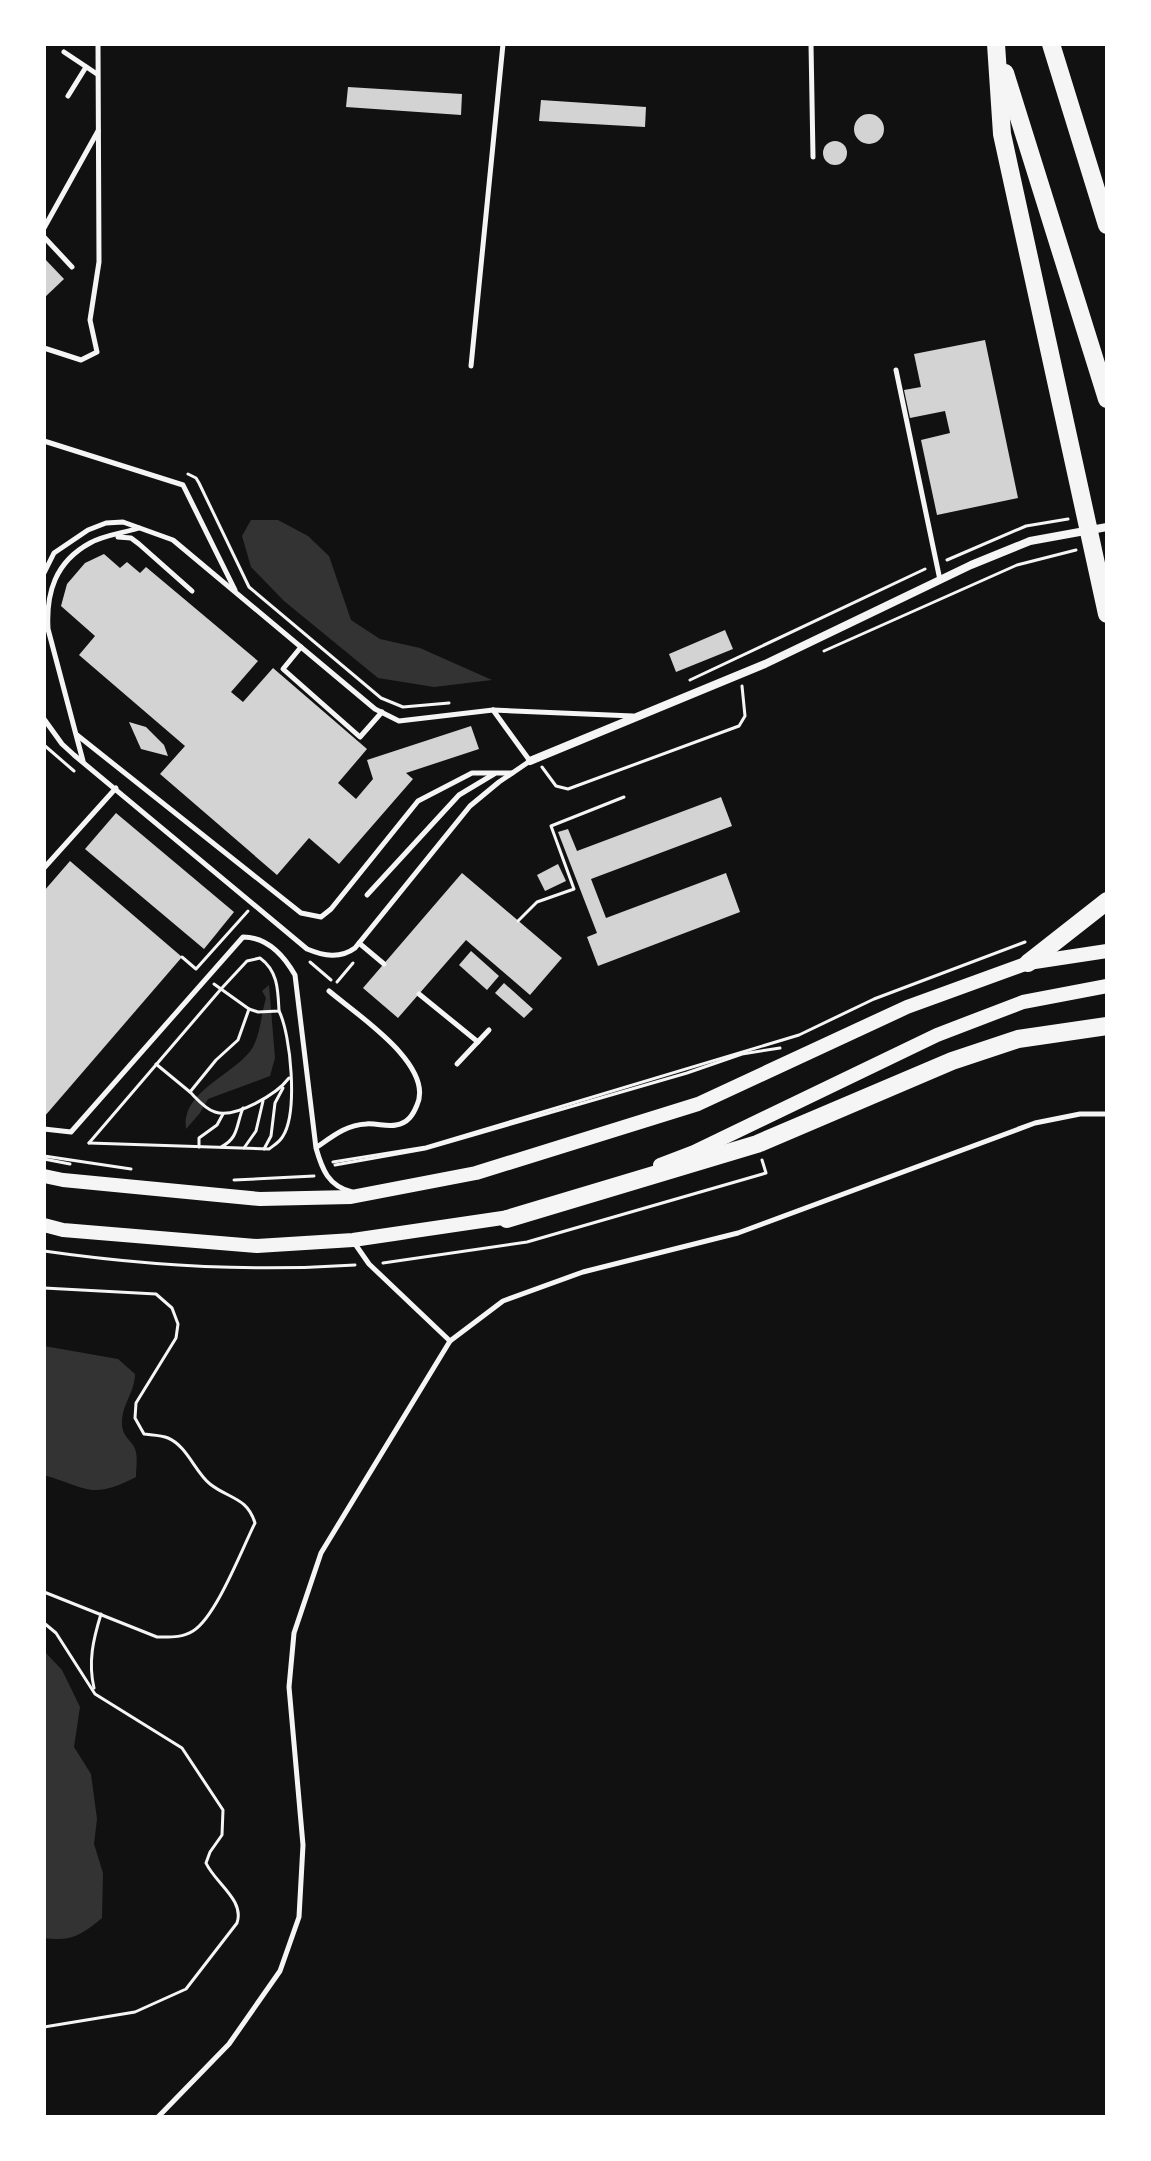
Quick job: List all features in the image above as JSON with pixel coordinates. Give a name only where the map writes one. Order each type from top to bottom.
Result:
[{"type":"highway","points":[[996,44],[1107,399]]},
{"type":"highway","points":[[996,44],[1002,134],[1107,614]]},
{"type":"highway","points":[[1051,44],[1107,225]]},
{"type":"highway","points":[[1028,963],[1107,901]]},
{"type":"highway","points":[[507,1219],[757,1144],[952,1061],[1018,1039],[1107,1026]]},
{"type":"main road","points":[[44,1176],[260,1199],[351,1197],[476,1173],[698,1104],[907,1007],[1028,963],[1107,951]]},
{"type":"main road","points":[[44,1225],[63,1230],[257,1246],[353,1240],[507,1219],[694,1152],[937,1035],[1023,1002],[1107,986]]},
{"type":"street","points":[[530,761],[765,664],[940,580],[1030,541],[1107,527]]},
{"type":"lane","points":[[44,348],[81,360],[97,352],[90,320],[99,262],[98,44]]},
{"type":"lane","points":[[471,366],[503,44]]},
{"type":"lane","points":[[811,44],[813,157]]},
{"type":"lane","points":[[64,52],[98,75]]},
{"type":"lane","points":[[68,96],[86,67]]},
{"type":"lane","points":[[44,228],[98,131]]},
{"type":"lane","points":[[44,237],[72,267]]},
{"type":"lane","points":[[896,370],[940,580]]},
{"type":"lane","points":[[44,441],[183,485],[237,593]]},
{"type":"lane","points":[[44,573],[54,553],[88,530],[114,523],[140,528],[173,540],[382,712],[399,721],[493,710],[642,716]]},
{"type":"lane","points":[[84,762],[48,629],[50,586],[65,564],[90,543],[140,528]]},
{"type":"lane","points":[[113,536],[131,538],[192,591]]},
{"type":"lane","points":[[301,647],[283,669],[360,737],[382,712]]},
{"type":"lane","points":[[44,719],[62,744],[307,949],[327,956],[346,955],[359,943],[470,806],[530,761],[493,710]]},
{"type":"lane","points":[[77,735],[301,913],[321,917],[331,909],[418,801],[472,773],[512,773]]},
{"type":"lane","points":[[367,895],[459,795],[495,773]]},
{"type":"lane","points":[[44,868],[116,788]]},
{"type":"lane","points":[[44,1129],[71,1132],[243,937],[259,937],[286,959],[295,975],[316,1148],[323,1173],[342,1189],[364,1194]]},
{"type":"lane","points":[[359,943],[384,964]]},
{"type":"lane","points":[[316,1148],[344,1128],[364,1124],[398,1126],[412,1117],[420,1100],[418,1075],[406,1057],[329,991]]},
{"type":"lane","points":[[419,994],[478,1042]]},
{"type":"lane","points":[[457,1064],[489,1030]]},
{"type":"lane","points":[[158,2117],[229,2044],[280,1971],[299,1917],[303,1845],[289,1687],[294,1633],[321,1553],[450,1341],[503,1301],[583,1272],[738,1233],[1035,1123],[1080,1114],[1107,1114]]},
{"type":"lane","points":[[353,1240],[369,1264],[450,1341]]},
{"type":"path","points":[[688,681],[880,589],[1026,526],[1080,516]]},
{"type":"path","points":[[813,656],[1017,565],[1077,549]]},
{"type":"path","points":[[249,587],[381,698],[403,707],[450,703]]},
{"type":"path","points":[[542,767],[556,786],[568,789],[739,726],[745,716],[742,686]]},
{"type":"path","points":[[518,921],[537,902],[574,889],[551,826],[624,797]]},
{"type":"path","points":[[182,957],[196,969],[248,911]]},
{"type":"path","points":[[323,1173],[335,1161],[426,1147],[799,1035],[874,999],[1031,940]]},
{"type":"path","points":[[260,958],[270,965],[277,981],[279,1011],[286,1026],[289,1078],[288,1123],[282,1139],[269,1149],[89,1143],[221,989],[247,961],[260,958]]},
{"type":"path","points":[[207,978],[249,1009],[279,1011]]},
{"type":"path","points":[[848,1018],[861,1012],[874,999]]},
{"type":"path","points":[[190,1092],[216,1060],[238,1040],[249,1009]]},
{"type":"path","points":[[221,1182],[312,1178],[337,1164],[425,1149],[687,1073],[742,1054],[782,1047]]},
{"type":"path","points":[[156,1064],[213,1112],[223,1114],[268,1096]]},
{"type":"path","points":[[264,1149],[271,1136],[275,1103],[289,1078]]},
{"type":"path","points":[[244,1148],[256,1131],[262,1101],[284,1085]]},
{"type":"path","points":[[220,1148],[231,1142],[238,1131],[243,1108]]},
{"type":"path","points":[[199,1147],[199,1138],[217,1125],[223,1114]]},
{"type":"path","points":[[44,1157],[139,1170]]},
{"type":"path","points":[[44,1157],[130,1173]]},
{"type":"path","points":[[44,1288],[156,1294],[172,1308],[178,1324],[176,1338],[136,1403],[135,1418],[144,1434],[170,1438],[209,1484],[244,1503],[255,1523],[210,1614],[194,1631],[175,1638],[157,1637],[44,1592]]},
{"type":"path","points":[[95,1694],[90,1671],[92,1644],[101,1614]]},
{"type":"path","points":[[44,1623],[56,1633],[95,1694],[182,1748],[223,1810],[222,1835],[206,1863],[211,1874],[237,1904],[240,1914],[237,1923],[186,1989],[135,2012],[44,2027]]},
{"type":"shaded area","points":[[251,520],[278,520],[308,536],[329,556],[351,620],[380,639],[420,648],[492,680],[434,687],[378,678],[284,601],[251,567],[242,536]]},
{"type":"shaded area","points":[[269,985],[275,1058],[270,1076],[208,1099],[186,1129],[192,1104],[253,1047],[266,998],[262,991]]},
{"type":"shaded area","points":[[44,1346],[118,1359],[135,1374],[122,1423],[124,1433],[136,1452],[136,1477],[109,1488],[90,1490],[44,1475]]},
{"type":"shaded area","points":[[44,1651],[62,1670],[80,1707],[74,1747],[91,1774],[97,1819],[94,1844],[103,1873],[102,1918],[82,1933],[62,1939],[44,1938]]},
{"type":"building","points":[[348,87],[462,94],[461,115],[346,107]]},
{"type":"building","points":[[541,100],[646,107],[645,127],[539,121]]},
{"type":"building","points":[[869,114],[880,118],[884,129],[880,140],[869,144],[858,140],[854,129],[858,118]]},
{"type":"building","points":[[835,141],[843,145],[847,153],[843,161],[835,165],[827,161],[823,153],[827,145]]},
{"type":"building","points":[[44,258],[64,279],[44,298]]},
{"type":"building","points":[[985,340],[1018,498],[937,515],[921,440],[950,433],[945,411],[910,418],[904,390],[921,387],[914,354]]},
{"type":"building","points":[[104,554],[120,568],[127,562],[140,573],[146,567],[258,661],[231,692],[243,702],[273,668],[367,749],[338,783],[356,799],[373,779],[367,760],[471,726],[479,749],[406,773],[413,779],[339,864],[309,838],[277,875],[160,774],[185,746],[79,655],[95,636],[61,606],[67,584],[85,563]]},
{"type":"building","points":[[725,630],[733,649],[676,672],[669,654]]},
{"type":"building","points":[[129,722],[146,727],[164,745],[168,756],[141,749]]},
{"type":"building","points":[[721,797],[732,826],[591,879],[606,918],[726,873],[740,912],[598,966],[587,937],[597,933],[558,832],[568,829],[577,851]]},
{"type":"building","points":[[116,813],[234,912],[204,949],[85,849]]},
{"type":"building","points":[[70,861],[182,957],[44,1117],[44,891]]},
{"type":"building","points":[[558,864],[566,881],[545,891],[537,875]]},
{"type":"building","points":[[462,873],[562,958],[530,995],[466,940],[398,1018],[363,988]]},
{"type":"building","points":[[471,951],[499,976],[487,990],[459,965]]},
{"type":"building","points":[[504,983],[533,1009],[524,1018],[495,993]]}]
